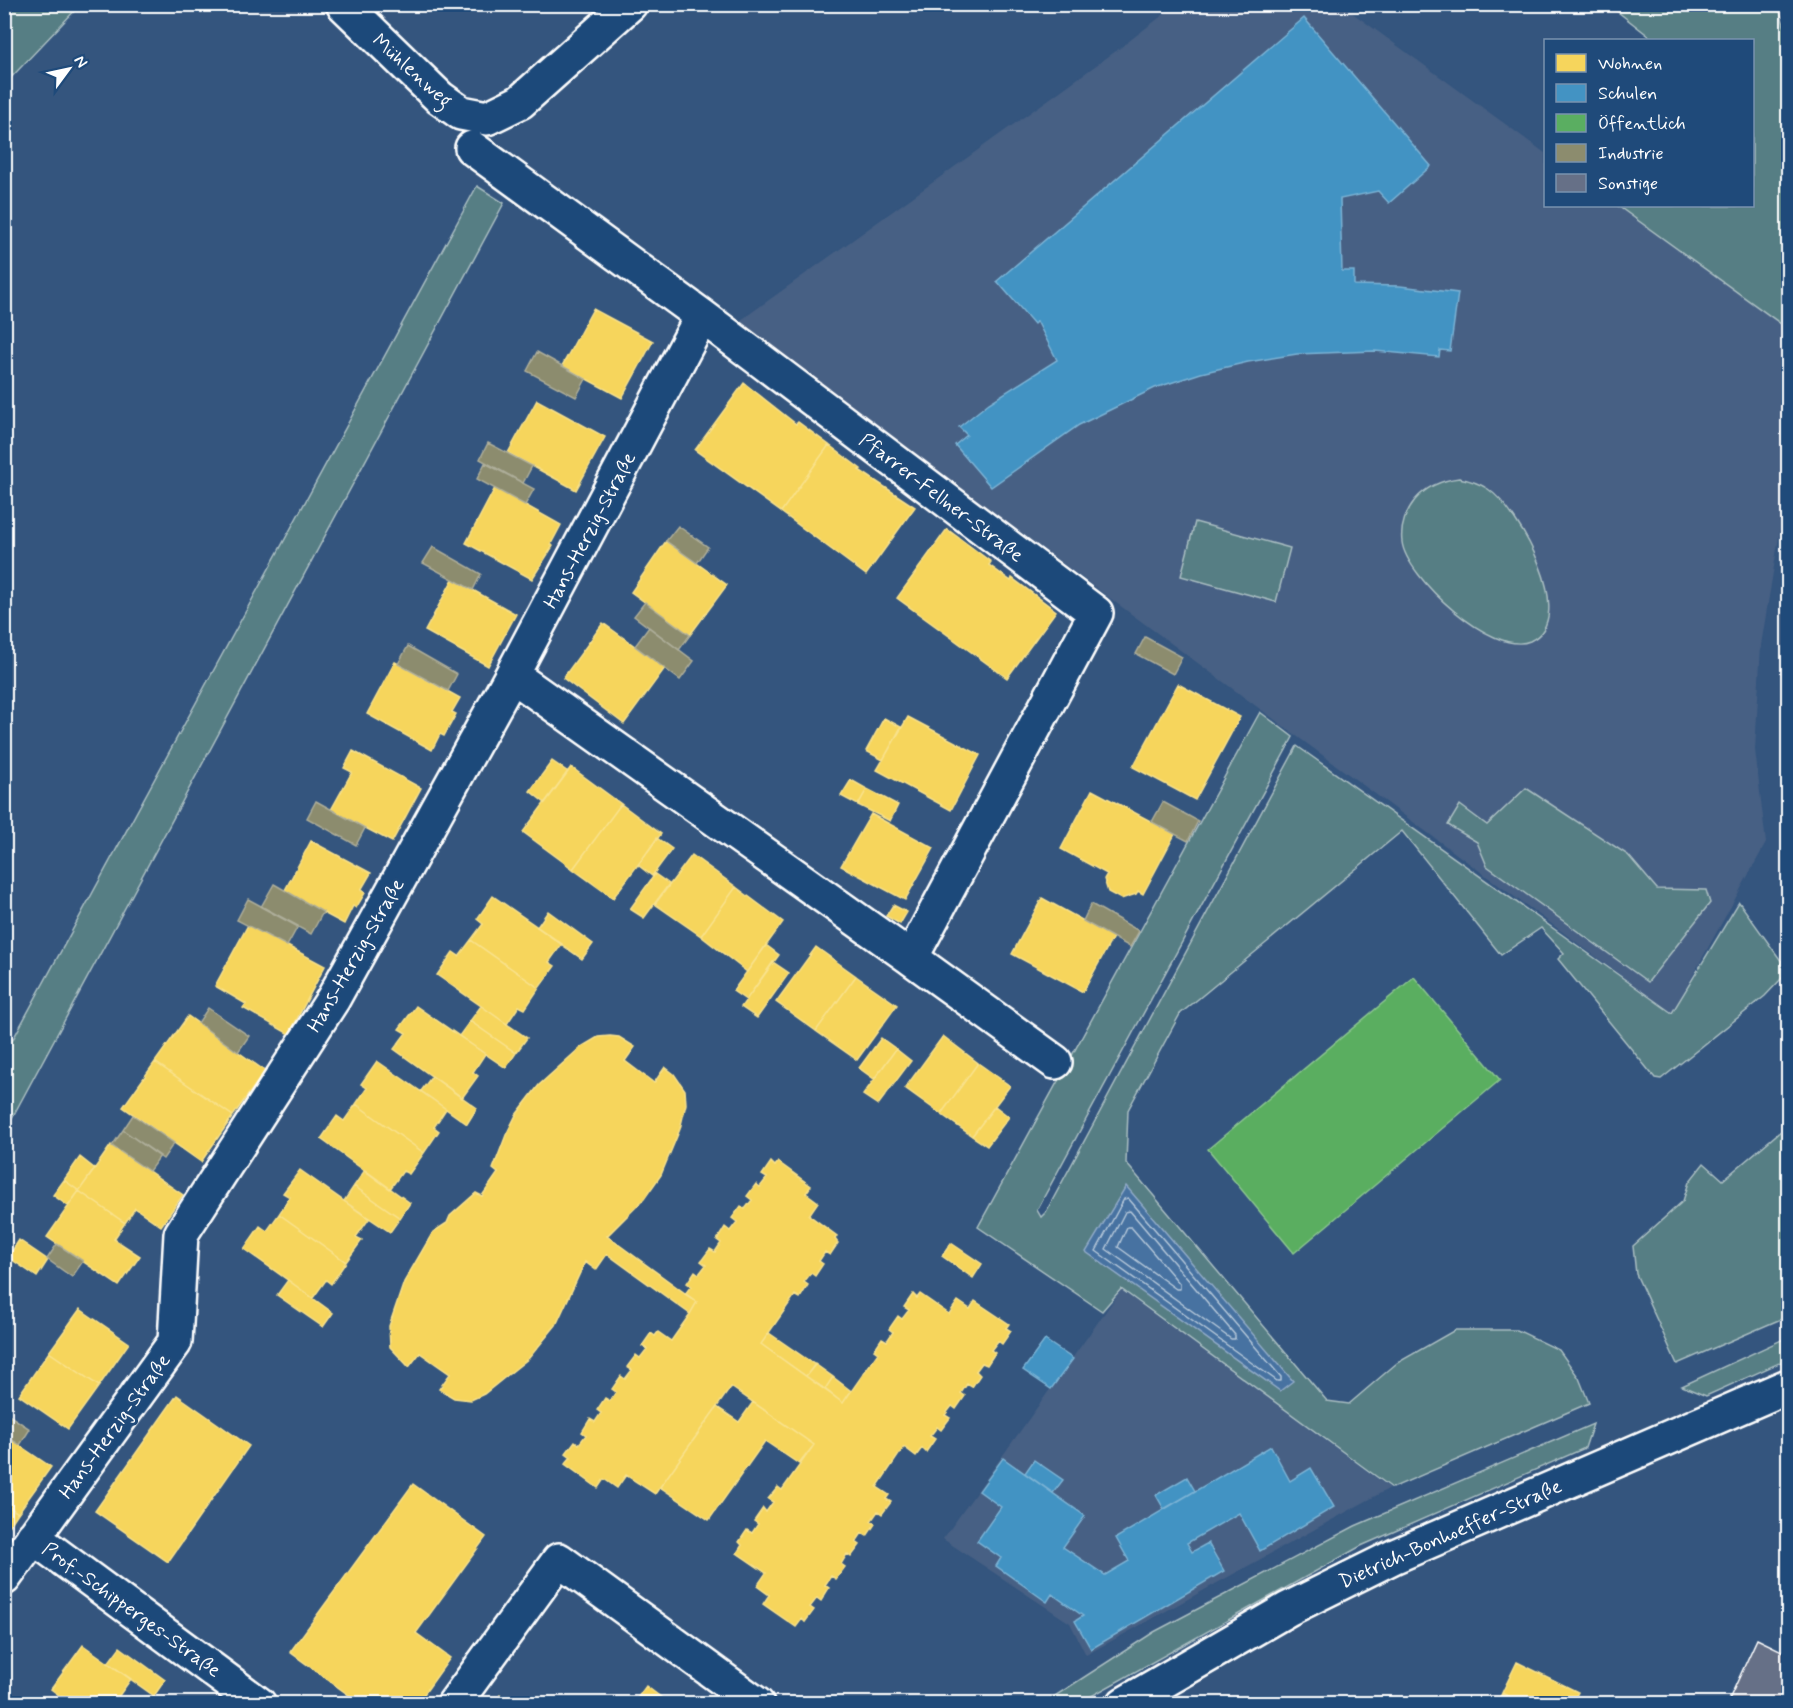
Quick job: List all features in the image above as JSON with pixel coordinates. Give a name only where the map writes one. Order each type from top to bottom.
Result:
[{"type":"street","name":"Mühlenweg","points":[[343,4],[446,103],[470,116],[487,118],[520,102],[630,4]]},
{"type":"street","name":"Pfarrer-Fellner-Straße","points":[[472,148],[702,316],[1096,613],[911,958]]},
{"type":"street","name":"Hans-Herzig-Straße","points":[[4,1578],[175,1342],[182,1234],[333,999],[512,675],[702,316]]},
{"type":"street","points":[[512,675],[1055,1062]]},
{"type":"street","name":"Dietrich-Bonhoeffer-Straße","points":[[1124,1704],[1288,1609],[1395,1556],[1788,1386]]},
{"type":"street","name":"Prof.-Schipperges-Straße","points":[[33,1537],[259,1704]]},
{"type":"street","points":[[454,1704],[559,1560],[757,1704]]},
{"type":"shaded area","points":[[1340,4],[1544,152],[1544,207],[1619,207],[1788,329],[1788,482],[1761,645],[1755,750],[1766,843],[1672,1013],[737,323],[1116,51],[1176,5]]},
{"type":"shaded area","points":[[1121,1290],[1390,1488],[1086,1655],[1070,1623],[943,1539]]},
{"type":"green space","points":[[4,5],[80,5],[5,84]]},
{"type":"green space","points":[[1609,5],[1778,5],[1788,38],[1788,329],[1619,207],[1754,207],[1754,39],[1653,39]]},
{"type":"green space","points":[[477,186],[504,203],[5,1131],[5,1054]]},
{"type":"green space","points":[[1459,478],[1485,487],[1500,500],[1528,540],[1539,564],[1547,588],[1549,610],[1544,629],[1530,641],[1514,643],[1495,637],[1474,626],[1435,593],[1407,557],[1402,542],[1402,531],[1406,514],[1412,504],[1419,495],[1430,488],[1441,482]]},
{"type":"green space","points":[[1195,522],[1290,548],[1276,602],[1181,576]]},
{"type":"green space","points":[[1260,712],[1293,737],[1037,1210],[1041,1217],[1046,1212],[1297,746],[1672,1013],[1739,902],[1782,962],[1783,977],[1765,996],[1661,1079],[1655,1078],[1558,959],[1564,953],[1541,928],[1501,955],[1402,831],[1180,1014],[1128,1110],[1126,1163],[1327,1401],[1349,1404],[1397,1363],[1455,1330],[1517,1330],[1559,1350],[1579,1378],[1589,1403],[1392,1488],[1121,1289],[1102,1311],[978,1227]]},
{"type":"green space","points":[[1526,788],[1628,855],[1657,889],[1706,890],[1710,903],[1648,982],[1487,866],[1477,842],[1448,825],[1460,805],[1487,825]]},
{"type":"green space","points":[[1788,1125],[1788,1316],[1677,1364],[1636,1274],[1633,1246],[1683,1201],[1689,1182],[1704,1163],[1723,1180]]},
{"type":"green space","points":[[1788,1337],[1788,1359],[1706,1396],[1682,1386]]},
{"type":"green space","points":[[1593,1424],[1585,1448],[1361,1546],[1079,1703],[1044,1703],[1154,1632],[1355,1526]]},
{"type":"water","points":[[1126,1186],[1293,1381],[1280,1391],[1086,1252]]},
{"type":"building: Wohnen","points":[[593,309],[653,341],[622,398],[562,366]]},
{"type":"building: Wohnen","points":[[744,383],[796,424],[798,422],[829,445],[781,512],[695,450]]},
{"type":"building: Wohnen","points":[[537,400],[605,437],[576,490],[508,453]]},
{"type":"building: Wohnen","points":[[829,445],[861,469],[859,470],[915,507],[866,575],[781,512]]},
{"type":"building: Wohnen","points":[[495,488],[561,525],[551,544],[553,546],[532,579],[466,543]]},
{"type":"building: Wohnen","points":[[947,529],[991,562],[989,565],[1011,581],[1012,578],[1056,611],[1007,678],[897,598]]},
{"type":"building: Wohnen","points":[[666,541],[727,585],[690,635],[631,592]]},
{"type":"building: Wohnen","points":[[453,579],[516,614],[488,666],[425,631]]},
{"type":"building: Wohnen","points":[[603,623],[665,668],[624,724],[563,678]]},
{"type":"building: Wohnen","points":[[395,662],[460,698],[452,712],[456,714],[444,736],[440,734],[432,750],[367,714]]},
{"type":"building: Wohnen","points":[[1178,684],[1240,717],[1195,800],[1133,767]]},
{"type":"building: Wohnen","points":[[908,717],[980,755],[951,810],[877,770]]},
{"type":"building: Wohnen","points":[[884,718],[901,727],[883,760],[866,751]]},
{"type":"building: Wohnen","points":[[353,751],[421,788],[392,842],[331,810],[352,772],[344,768]]},
{"type":"building: Wohnen","points":[[552,761],[568,772],[545,803],[530,791]]},
{"type":"building: Wohnen","points":[[571,767],[621,804],[573,869],[523,832]]},
{"type":"building: Wohnen","points":[[851,780],[867,789],[858,805],[841,796]]},
{"type":"building: Wohnen","points":[[867,789],[898,805],[890,821],[858,805]]},
{"type":"building: Wohnen","points":[[1092,790],[1175,834],[1143,894],[1138,891],[1136,894],[1121,899],[1108,892],[1104,879],[1107,874],[1061,849]]},
{"type":"building: Wohnen","points":[[621,804],[661,834],[613,898],[573,869]]},
{"type":"building: Wohnen","points":[[871,814],[934,848],[905,900],[841,866]]},
{"type":"building: Wohnen","points":[[657,838],[672,849],[652,876],[638,865]]},
{"type":"building: Wohnen","points":[[311,841],[371,873],[361,890],[365,893],[356,908],[353,906],[344,924],[284,892]]},
{"type":"building: Wohnen","points":[[692,855],[736,887],[701,936],[655,904]]},
{"type":"building: Wohnen","points":[[655,874],[669,884],[644,918],[630,909]]},
{"type":"building: Wohnen","points":[[736,887],[783,922],[747,972],[701,936]]},
{"type":"building: Wohnen","points":[[493,896],[562,944],[549,962],[555,966],[539,988],[471,940],[483,924],[477,919]]},
{"type":"building: Wohnen","points":[[1042,898],[1113,937],[1083,992],[1012,954]]},
{"type":"building: Wohnen","points":[[893,905],[907,912],[900,924],[886,916]]},
{"type":"building: Wohnen","points":[[548,911],[593,944],[582,959],[537,927]]},
{"type":"building: Wohnen","points":[[248,925],[325,966],[289,1034],[243,1008],[246,1004],[215,986]]},
{"type":"building: Wohnen","points":[[471,940],[539,988],[525,1009],[519,1006],[507,1024],[437,975],[453,952],[459,956]]},
{"type":"building: Wohnen","points":[[766,945],[779,955],[746,1000],[733,991]]},
{"type":"building: Wohnen","points":[[816,947],[856,976],[816,1031],[776,1002]]},
{"type":"building: Wohnen","points":[[773,962],[789,973],[757,1018],[741,1007]]},
{"type":"building: Wohnen","points":[[856,976],[897,1005],[857,1060],[816,1031]]},
{"type":"building: Wohnen","points":[[416,1006],[485,1054],[473,1072],[478,1076],[462,1098],[394,1049],[406,1033],[399,1029]]},
{"type":"building: Wohnen","points":[[481,1006],[527,1038],[516,1053],[470,1021]]},
{"type":"building: Wohnen","points":[[188,1016],[265,1071],[233,1116],[155,1062]]},
{"type":"building: Wohnen","points":[[470,1021],[516,1053],[506,1068],[459,1036]]},
{"type":"building: Wohnen","points":[[943,1036],[978,1063],[941,1114],[905,1088]]},
{"type":"building: Wohnen","points":[[598,1037],[619,1037],[635,1047],[625,1061],[654,1083],[665,1067],[674,1074],[685,1090],[686,1104],[680,1129],[661,1175],[644,1199],[607,1236],[697,1302],[690,1314],[607,1254],[596,1270],[585,1262],[556,1325],[529,1358],[484,1394],[471,1400],[454,1398],[439,1389],[450,1374],[420,1353],[409,1367],[390,1347],[389,1326],[404,1282],[433,1232],[447,1223],[450,1216],[476,1193],[482,1196],[498,1173],[493,1169],[506,1135],[516,1115],[539,1085],[581,1047]]},
{"type":"building: Wohnen","points":[[881,1038],[896,1049],[874,1079],[859,1068]]},
{"type":"building: Wohnen","points":[[896,1049],[911,1061],[878,1105],[863,1095]]},
{"type":"building: Wohnen","points":[[377,1061],[446,1109],[434,1127],[439,1131],[424,1153],[356,1104],[367,1088],[361,1084]]},
{"type":"building: Wohnen","points":[[155,1062],[233,1116],[201,1162],[123,1107]]},
{"type":"building: Wohnen","points":[[978,1063],[1010,1086],[972,1136],[941,1114]]},
{"type":"building: Wohnen","points":[[432,1076],[477,1108],[467,1124],[421,1091]]},
{"type":"building: Wohnen","points":[[356,1104],[424,1153],[409,1174],[403,1171],[390,1189],[321,1139],[337,1116],[344,1121]]},
{"type":"building: Wohnen","points":[[995,1106],[1009,1117],[987,1146],[972,1136]]},
{"type":"building: Wohnen","points":[[111,1145],[183,1195],[161,1226],[135,1208],[125,1223],[79,1191]]},
{"type":"building: Wohnen","points":[[80,1157],[95,1169],[79,1191],[64,1180]]},
{"type":"building: Wohnen","points":[[771,1162],[775,1166],[778,1162],[811,1186],[806,1193],[818,1202],[809,1215],[837,1236],[835,1239],[838,1243],[830,1255],[825,1252],[819,1261],[823,1264],[815,1276],[811,1273],[804,1282],[808,1285],[800,1298],[795,1295],[761,1344],[843,1403],[878,1353],[874,1350],[882,1338],[887,1341],[893,1332],[889,1329],[898,1316],[902,1319],[909,1310],[904,1307],[913,1294],[917,1298],[920,1294],[949,1314],[958,1301],[970,1309],[975,1301],[1009,1324],[1006,1328],[1011,1331],[1002,1344],[998,1341],[991,1350],[995,1353],[987,1365],[982,1363],[976,1371],[980,1375],[972,1387],[967,1384],[961,1393],[965,1396],[956,1409],[952,1406],[945,1415],[950,1418],[941,1430],[937,1427],[930,1436],[935,1439],[926,1452],[922,1448],[916,1456],[904,1447],[877,1487],[889,1495],[886,1499],[891,1502],[882,1514],[878,1511],[871,1521],[875,1524],[867,1536],[862,1533],[856,1542],[860,1545],[851,1557],[847,1554],[841,1564],[845,1567],[836,1579],[831,1576],[825,1585],[829,1588],[821,1601],[817,1598],[810,1607],[814,1610],[805,1622],[802,1619],[796,1627],[763,1604],[769,1595],[757,1586],[766,1573],[737,1553],[742,1545],[739,1542],[747,1530],[752,1533],[758,1524],[754,1521],[763,1508],[766,1512],[773,1502],[768,1499],[778,1487],[782,1490],[814,1445],[731,1387],[655,1494],[626,1475],[617,1488],[604,1479],[598,1488],[565,1464],[571,1457],[566,1453],[575,1441],[579,1444],[586,1435],[582,1432],[590,1419],[595,1422],[601,1413],[597,1410],[605,1398],[610,1401],[616,1392],[612,1389],[621,1376],[625,1379],[632,1370],[627,1367],[636,1355],[640,1358],[647,1349],[642,1346],[651,1333],[655,1336],[658,1332],[671,1341],[690,1314],[697,1302],[685,1294],[691,1286],[687,1283],[695,1271],[699,1274],[706,1265],[701,1261],[710,1249],[715,1252],[721,1243],[717,1240],[725,1227],[730,1231],[737,1222],[732,1218],[741,1206],[745,1209],[752,1200],[747,1196],[756,1184],[760,1187],[767,1178],[762,1175]]},
{"type":"building: Wohnen","points":[[300,1170],[369,1219],[356,1237],[362,1240],[346,1262],[279,1214],[290,1197],[283,1193]]},
{"type":"building: Wohnen","points":[[365,1170],[410,1203],[400,1218],[354,1186]]},
{"type":"building: Wohnen","points":[[64,1180],[79,1191],[68,1206],[53,1195]]},
{"type":"building: Wohnen","points":[[354,1186],[400,1218],[390,1232],[344,1201]]},
{"type":"building: Wohnen","points":[[79,1191],[125,1223],[114,1239],[140,1256],[119,1286],[47,1237]]},
{"type":"building: Wohnen","points":[[279,1214],[346,1262],[331,1284],[326,1280],[313,1298],[244,1249],[260,1226],[267,1231]]},
{"type":"building: Wohnen","points":[[19,1240],[48,1260],[37,1277],[8,1257]]},
{"type":"building: Wohnen","points":[[951,1243],[982,1264],[973,1278],[942,1256]]},
{"type":"building: Wohnen","points":[[288,1280],[333,1313],[323,1327],[277,1295]]},
{"type":"building: Wohnen","points":[[80,1309],[129,1343],[99,1386],[49,1352]]},
{"type":"building: Wohnen","points":[[769,1333],[815,1365],[806,1376],[761,1344]]},
{"type":"building: Wohnen","points":[[49,1352],[99,1386],[68,1429],[19,1395]]},
{"type":"building: Wohnen","points":[[815,1364],[833,1377],[825,1389],[806,1376]]},
{"type":"building: Wohnen","points":[[833,1377],[851,1391],[843,1403],[825,1389]]},
{"type":"building: Wohnen","points":[[177,1395],[249,1446],[168,1562],[95,1511]]},
{"type":"building: Wohnen","points":[[753,1402],[814,1445],[799,1464],[765,1441],[709,1520],[660,1487],[717,1407],[739,1422]]},
{"type":"building: Wohnen","points":[[4,1435],[51,1467],[18,1513],[4,1503]]},
{"type":"building: Wohnen","points":[[413,1484],[486,1537],[416,1633],[450,1658],[417,1704],[361,1704],[290,1652]]},
{"type":"building: Wohnen","points":[[4,1503],[18,1513],[4,1534]]},
{"type":"building: Wohnen","points":[[83,1645],[131,1679],[113,1704],[71,1704],[51,1689]]},
{"type":"building: Wohnen","points":[[120,1647],[165,1680],[154,1696],[108,1663]]},
{"type":"building: Wohnen","points":[[1517,1662],[1578,1692],[1572,1704],[1523,1704],[1502,1693]]},
{"type":"building: Wohnen","points":[[646,1686],[670,1704],[633,1704]]},
{"type":"building: Wohnen","points":[[1502,1693],[1523,1704],[1497,1704]]},
{"type":"building: Wohnen","points":[[500,1695],[512,1704],[494,1704]]},
{"type":"building: Schulen","points":[[1304,18],[1431,166],[1389,203],[1378,191],[1340,199],[1342,271],[1354,271],[1354,285],[1400,286],[1458,293],[1450,351],[1440,350],[1439,357],[1375,351],[1297,354],[1201,373],[1155,388],[1079,425],[991,487],[955,445],[967,435],[959,427],[989,403],[1057,360],[1037,321],[1034,324],[997,281]]},
{"type":"building: Schulen","points":[[1045,1340],[1073,1359],[1051,1389],[1023,1370]]},
{"type":"building: Schulen","points":[[1271,1446],[1290,1481],[1311,1468],[1334,1507],[1260,1551],[1239,1513],[1187,1543],[1192,1552],[1208,1543],[1224,1571],[1091,1649],[1075,1621],[1083,1616],[1052,1594],[1047,1602],[996,1566],[1001,1558],[977,1541],[1001,1507],[979,1491],[1003,1458],[1085,1516],[1063,1547],[1105,1575],[1129,1561],[1116,1538]]},
{"type":"building: Schulen","points":[[1034,1460],[1063,1480],[1053,1493],[1025,1473]]},
{"type":"building: Schulen","points":[[1187,1477],[1195,1491],[1164,1509],[1156,1495]]},
{"type":"building: Öffentlich","points":[[1414,977],[1500,1080],[1294,1253],[1208,1149]]},
{"type":"building: Industrie","points":[[537,352],[586,379],[576,397],[527,371]]},
{"type":"building: Industrie","points":[[488,443],[532,466],[523,483],[480,459]]},
{"type":"building: Industrie","points":[[485,463],[534,489],[525,505],[477,479]]},
{"type":"building: Industrie","points":[[678,526],[708,547],[697,563],[666,541]]},
{"type":"building: Industrie","points":[[433,547],[481,574],[473,590],[423,563]]},
{"type":"building: Industrie","points":[[645,602],[690,635],[679,650],[634,616]]},
{"type":"building: Industrie","points":[[649,627],[694,661],[680,680],[635,646]]},
{"type":"building: Industrie","points":[[1145,637],[1182,657],[1173,674],[1136,654]]},
{"type":"building: Industrie","points":[[408,646],[457,674],[448,691],[398,664]]},
{"type":"building: Industrie","points":[[316,801],[365,828],[356,845],[307,818]]},
{"type":"building: Industrie","points":[[1163,802],[1198,821],[1188,841],[1152,822]]},
{"type":"building: Industrie","points":[[274,884],[323,912],[311,934],[261,907]]},
{"type":"building: Industrie","points":[[248,899],[298,926],[287,946],[237,920]]},
{"type":"building: Industrie","points":[[1091,904],[1139,931],[1130,947],[1083,921]]},
{"type":"building: Industrie","points":[[208,1008],[249,1036],[238,1052],[198,1023]]},
{"type":"building: Industrie","points":[[133,1115],[174,1143],[163,1159],[123,1130]]},
{"type":"building: Industrie","points":[[123,1130],[160,1156],[149,1171],[112,1146]]},
{"type":"building: Industrie","points":[[57,1244],[83,1261],[72,1277],[47,1259]]},
{"type":"building: Industrie","points":[[4,1412],[30,1429],[20,1445],[4,1435]]},
{"type":"building: Sonstige","points":[[1757,1639],[1788,1654],[1788,1704],[1727,1704]]}]
